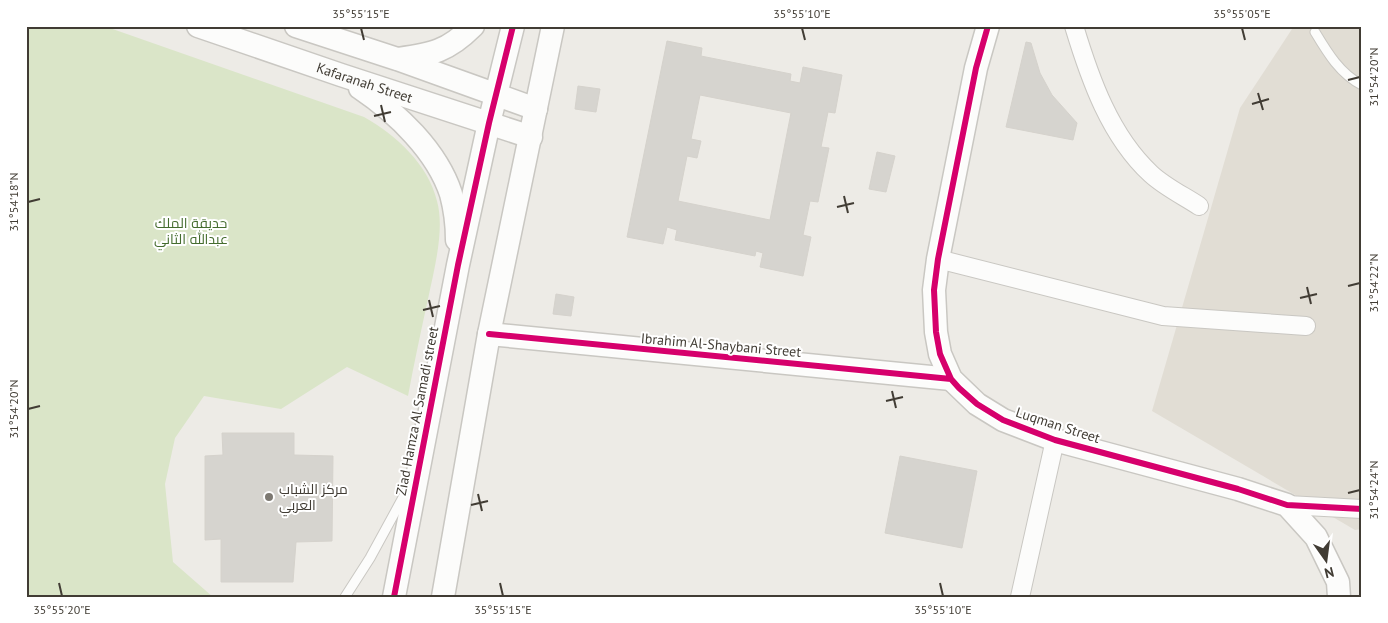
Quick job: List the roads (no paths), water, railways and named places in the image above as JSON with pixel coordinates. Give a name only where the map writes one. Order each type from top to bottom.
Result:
[{"type":"street","name":"Kafaranah Street","points":[[198,26],[531,137]]},
{"type":"street","points":[[296,26],[397,59],[536,109]]},
{"type":"street","points":[[397,59],[426,55],[443,50],[460,39],[472,26]]},
{"type":"street","name":"Ziad Hamza Al Samadi street","points":[[394,597],[458,265],[489,123],[513,26]]},
{"type":"street","points":[[443,597],[489,334],[553,26]]},
{"type":"street","name":"Luqman Street","points":[[988,26],[976,68],[938,259],[934,290],[936,332],[940,354],[951,380],[977,404],[1003,420],[1055,440],[1238,488],[1287,506]]},
{"type":"street","points":[[1074,26],[1087,71],[1106,112],[1132,154],[1153,176],[1200,206]]},
{"type":"street","points":[[341,75],[379,101],[402,121],[419,140],[443,176],[451,195],[456,225],[458,265]]},
{"type":"street","points":[[938,259],[1162,316],[1306,326]]},
{"type":"street","name":"Ibrahim Al-Shaybani Street","points":[[489,334],[951,380]]},
{"type":"street","points":[[1020,597],[1055,440]]},
{"type":"street","points":[[1287,506],[1362,509]]},
{"type":"street","points":[[1287,506],[1316,536],[1338,582],[1339,597]]},
{"type":"lane","points":[[1315,32],[1329,55],[1340,68],[1362,85]]},
{"type":"lane","points":[[345,597],[375,550],[419,465]]},
{"type":"place","name":"مركز الشباب العربي","points":[[269,497]]},
{"type":"park label","name":"حديقة الملك عبدالله الثاني","points":[[191,232]]}]
